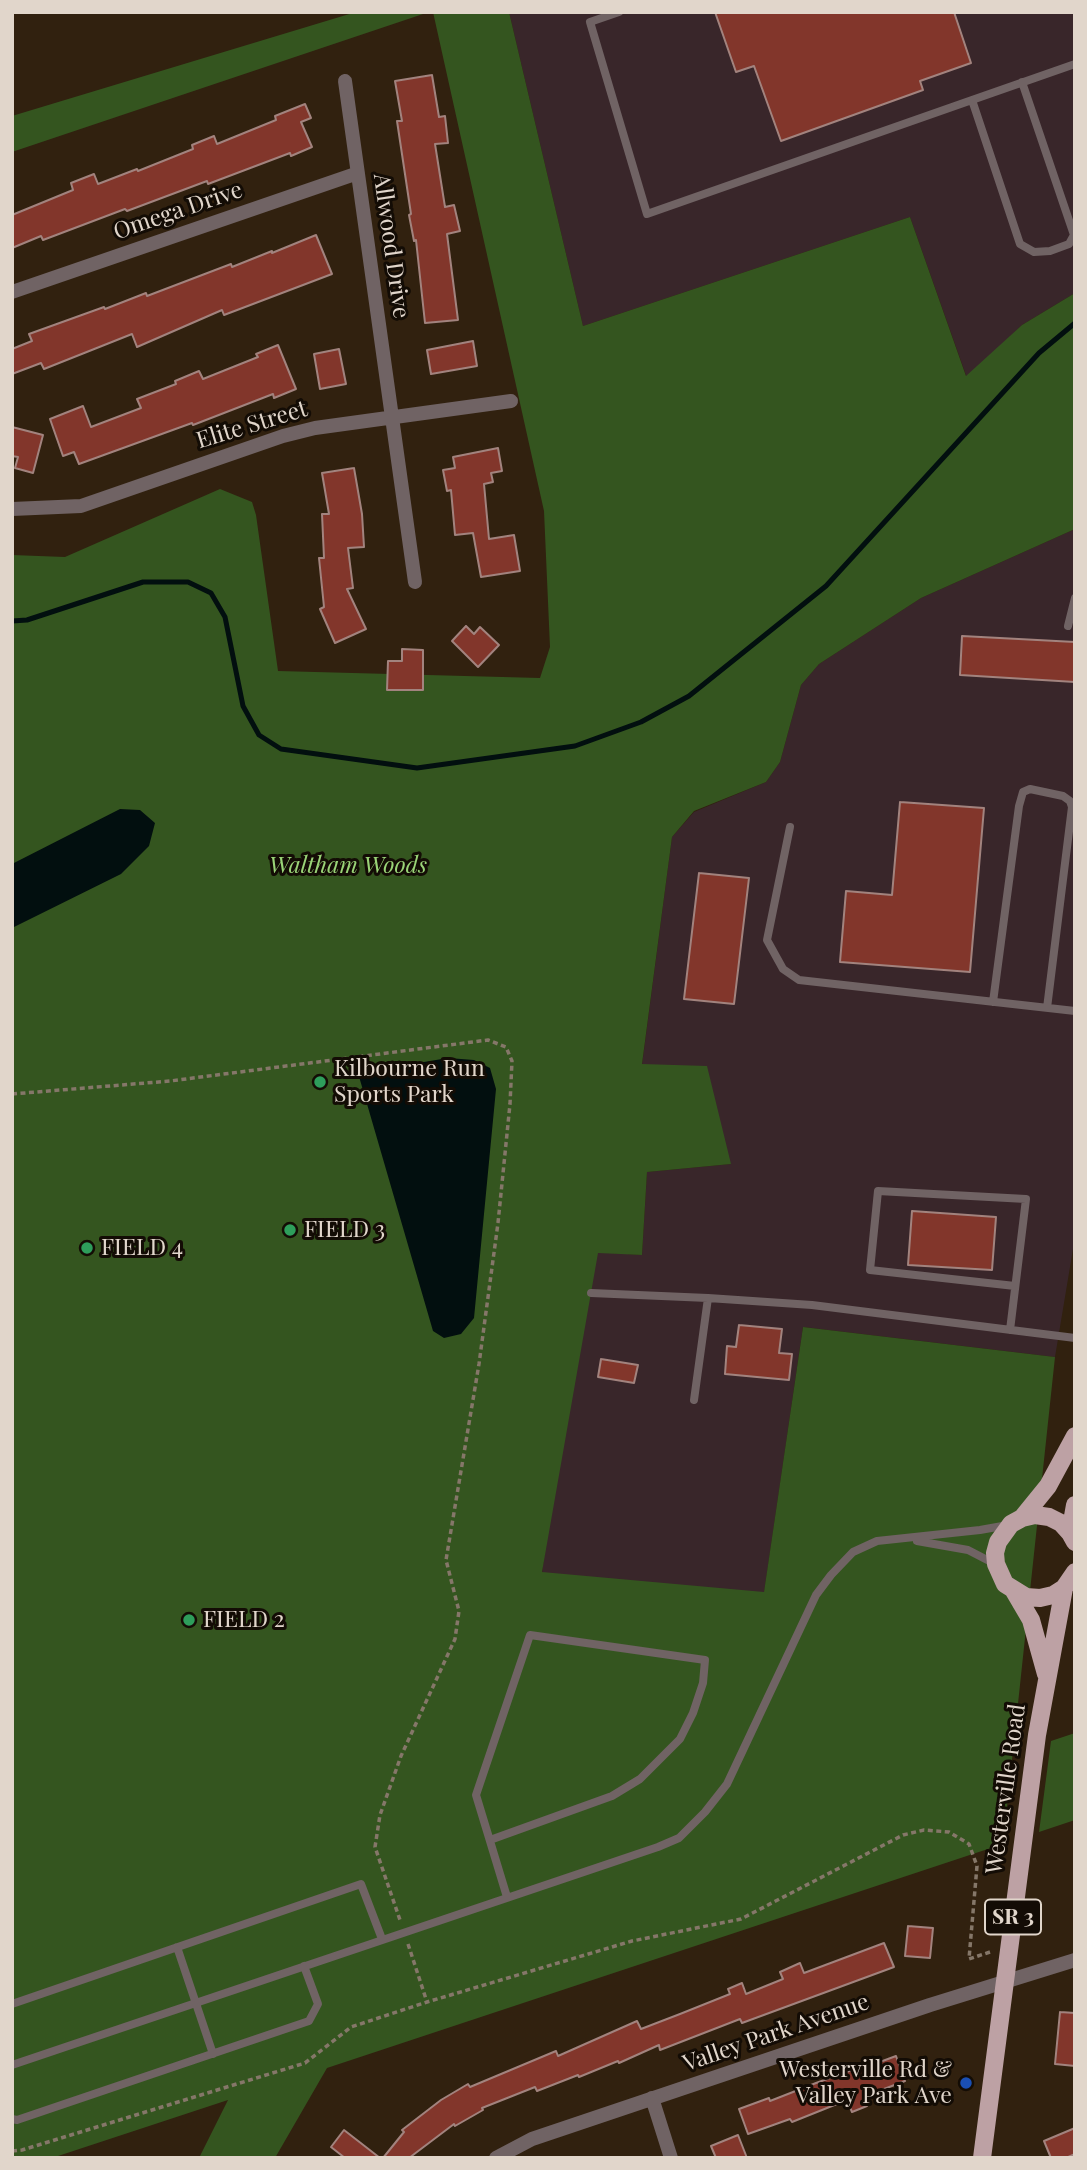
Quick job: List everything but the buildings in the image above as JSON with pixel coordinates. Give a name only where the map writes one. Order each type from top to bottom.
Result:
[{"type":"main road","points":[[996,1564],[998,1542],[1048,1486],[1075,1436]]},
{"type":"main road","points":[[1073,1538],[1075,1505]]},
{"type":"main road","points":[[1016,1521],[1035,1516],[1049,1517],[1061,1523],[1073,1538]]},
{"type":"main road","name":"Westerville Road","points":[[996,1564],[999,1575],[1014,1591],[1031,1620],[1046,1678]]},
{"type":"main road","name":"Westerville Road","points":[[1014,1591],[1026,1597],[1040,1598],[1053,1595],[1071,1579]]},
{"type":"main road","name":"Westerville Road","points":[[982,2158],[1037,1735],[1046,1678],[1071,1579]]},
{"type":"street","name":"Allwood Drive","points":[[345,81],[415,582]]},
{"type":"street","name":"Omega Drive","points":[[12,292],[358,173]]},
{"type":"street","name":"Elite Street","points":[[12,509],[81,506],[283,436],[315,428],[511,401]]},
{"type":"street","name":"Valley Park Avenue","points":[[496,2158],[532,2139],[930,2005],[1075,1960]]},
{"type":"street","points":[[652,2098],[671,2158]]},
{"type":"lane","points":[[619,12],[590,22],[648,214],[1075,64]]},
{"type":"lane","points":[[972,100],[1020,244],[1034,252],[1051,251],[1069,244],[1074,235],[1022,82]]},
{"type":"lane","points":[[1068,626],[1075,598]]},
{"type":"lane","points":[[993,1002],[1019,806],[1023,792],[1030,789],[1063,796],[1070,801],[1072,807],[1047,1008]]},
{"type":"lane","points":[[790,827],[767,940],[783,969],[799,980],[1075,1011]]},
{"type":"lane","points":[[1010,1330],[1026,1199],[878,1191],[870,1270],[1015,1286]]},
{"type":"lane","points":[[592,1293],[812,1305],[1075,1338]]},
{"type":"lane","points":[[694,1400],[708,1298]]},
{"type":"lane","points":[[12,2065],[679,1838],[705,1812],[727,1784],[816,1595],[853,1552],[877,1541],[980,1531],[1016,1521]]},
{"type":"lane","points":[[908,1539],[968,1550],[996,1564]]},
{"type":"lane","points":[[490,1840],[611,1796],[640,1779],[680,1739],[703,1683],[705,1660],[530,1635],[476,1795],[507,1897]]},
{"type":"lane","points":[[12,2004],[360,1884],[382,1939]]},
{"type":"lane","points":[[177,1947],[213,2053]]},
{"type":"lane","points":[[12,2119],[17,2120],[309,2021],[318,2004],[304,1966]]},
{"type":"path","points":[[12,1094],[170,1081],[488,1041],[506,1047],[512,1061],[498,1223],[479,1364],[446,1560],[459,1611],[455,1639],[401,1756],[380,1815],[375,1847],[427,2001]]},
{"type":"path","points":[[12,2151],[305,2063],[351,2027],[427,2001],[632,1941],[741,1919],[903,1835],[924,1830],[949,1832],[969,1844],[977,1866],[969,1959],[1009,1946]]},
{"type":"shaded area","points":[[509,12],[1075,12],[1075,293],[1022,325],[967,378],[910,217],[583,326]]},
{"type":"shaded area","points":[[1075,529],[1075,1237],[1055,1357],[803,1327],[764,1593],[542,1573],[583,1251],[642,1255],[647,1172],[731,1164],[642,1065],[672,837],[694,812],[766,782],[780,762],[801,685],[819,664],[921,598]]},
{"type":"shaded area","points":[[120,809],[140,810],[155,823],[149,846],[121,874],[12,928],[12,864]]},
{"type":"shaded area","points":[[448,1058],[474,1060],[490,1068],[496,1089],[474,1318],[461,1334],[444,1338],[433,1331],[358,1073]]},
{"type":"green space","points":[[356,12],[429,12],[12,152],[12,116]]},
{"type":"green space","name":"Kilbourne Run Sports Park","points":[[433,12],[509,12],[583,326],[910,217],[966,376],[1022,325],[1075,293],[1075,529],[921,598],[819,664],[801,685],[780,762],[766,782],[694,811],[672,837],[642,1064],[707,1066],[731,1164],[647,1172],[642,1255],[598,1253],[542,1572],[764,1592],[803,1327],[1055,1357],[1003,1844],[327,2068],[275,2158],[199,2158],[228,2100],[52,2158],[12,2158],[12,555],[65,557],[220,489],[252,502],[278,671],[540,678],[550,647],[544,511]]},
{"type":"green space","points":[[1075,1733],[1075,1820],[1039,1832],[1051,1741]]},
{"type":"waterway","points":[[12,621],[27,620],[143,582],[188,582],[211,593],[225,617],[243,706],[259,735],[281,749],[417,768],[575,746],[641,722],[689,696],[826,586],[1039,353],[1075,323]]},
{"type":"place","name":"Kilbourne Run Sports Park","points":[[320,1082]]},
{"type":"place","name":"FIELD 3","points":[[290,1230]]},
{"type":"place","name":"FIELD 4","points":[[87,1248]]},
{"type":"place","name":"FIELD 2","points":[[189,1620]]},
{"type":"place","name":"Westerville Rd & Valley Park Ave","points":[[966,2083]]},
{"type":"park label","name":"Waltham Woods","points":[[348,866]]}]
